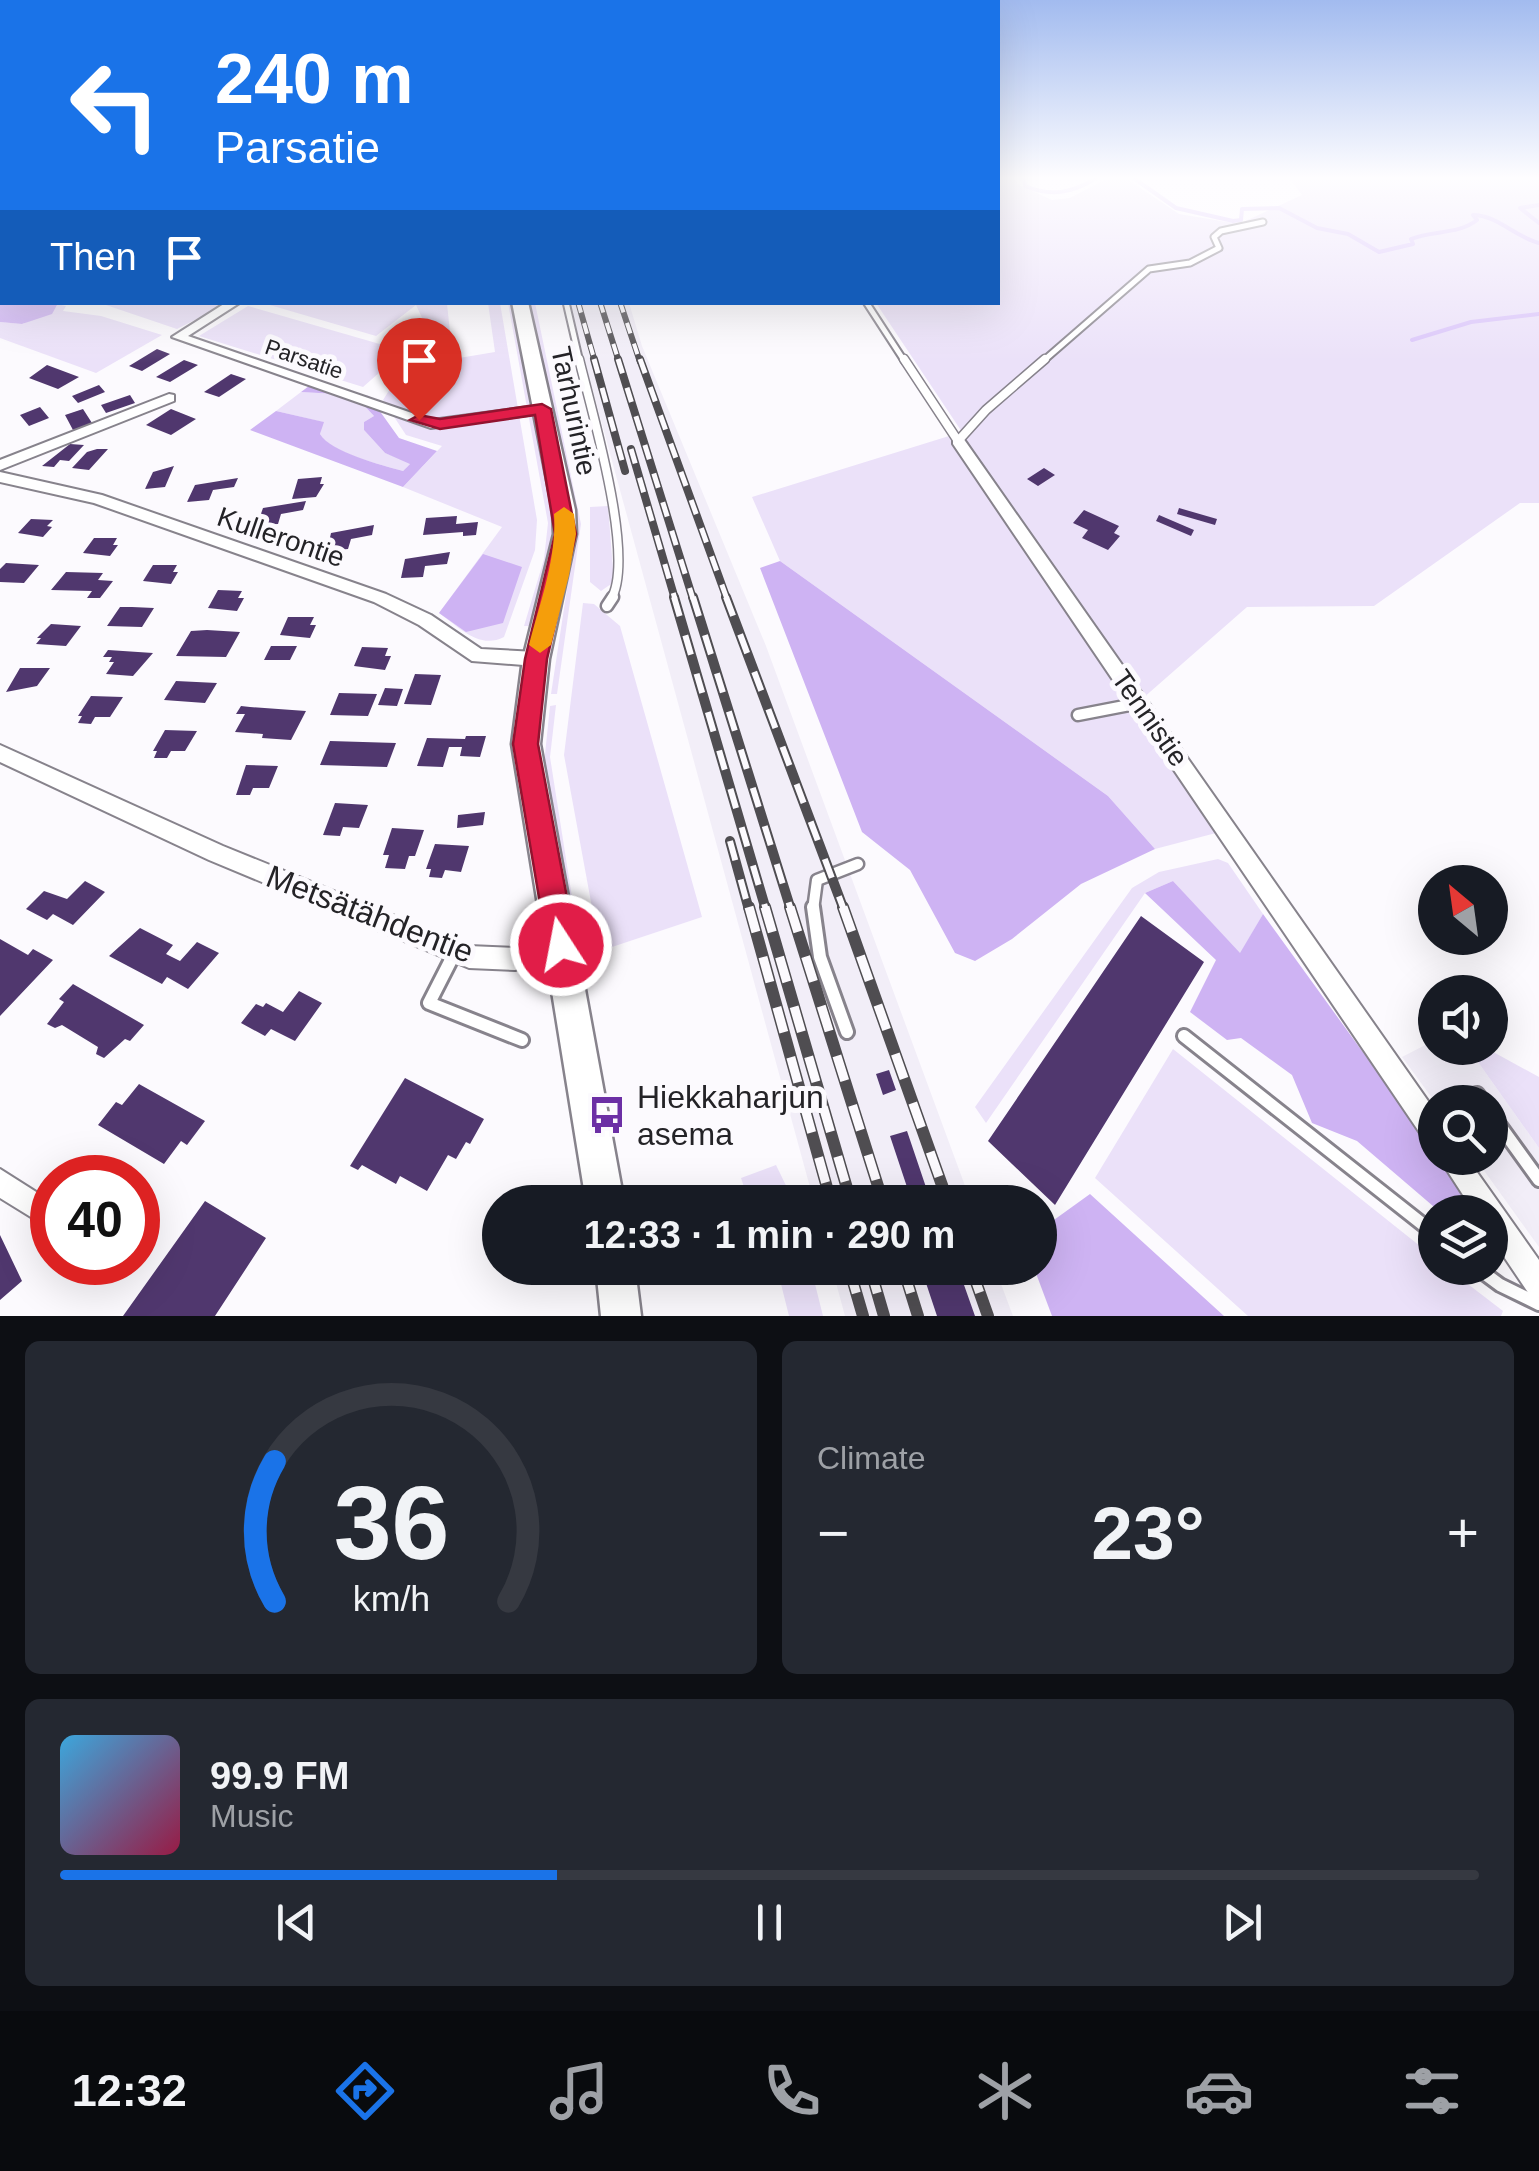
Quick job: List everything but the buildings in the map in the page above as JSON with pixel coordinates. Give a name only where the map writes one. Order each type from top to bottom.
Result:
[{"type":"street","name":"Parsatie","points":[[231,305],[178,337],[431,424],[542,409]]},
{"type":"street","name":"Tarhurintie","points":[[521,305],[566,534],[536,659],[526,744],[561,945]]},
{"type":"street","points":[[0,466],[169,398]]},
{"type":"street","name":"Tennistie","points":[[958,441],[1418,1095]]},
{"type":"street","name":"Kullerontie","points":[[0,477],[97,499],[380,598],[425,620],[478,656],[536,659]]},
{"type":"street","name":"Metsätähdentie","points":[[0,753],[216,853],[455,952],[470,957],[515,959],[561,945]]},
{"type":"street","points":[[561,945],[602,1185]]},
{"type":"street","points":[[0,1182],[30,1202]]},
{"type":"street","points":[[1508,1239],[1539,1284]]},
{"type":"street","points":[[618,1285],[621,1316]]},
{"type":"lane","points":[[958,441],[986,410],[1149,269],[1205,258],[1218,248],[1215,240]]},
{"type":"lane","points":[[567,305],[613,501],[619,586],[608,606]]},
{"type":"lane","name":"Tennistie","points":[[868,305],[958,441]]},
{"type":"lane","points":[[1078,715],[1140,703]]},
{"type":"lane","points":[[847,1032],[815,936],[812,893],[817,880],[858,864]]},
{"type":"lane","points":[[455,952],[429,1003],[522,1040]]},
{"type":"lane","points":[[1184,1036],[1418,1221]]},
{"type":"lane","points":[[1508,1137],[1539,1180]]},
{"type":"lane","points":[[1500,1285],[1539,1304]]},
{"type":"shaded area","points":[[1000,240],[1539,240],[1539,503],[1520,503],[1374,606],[1247,607],[1134,706],[1216,833],[1155,849],[1108,796],[780,561],[752,497],[962,432],[877,305],[1000,305]]},
{"type":"shaded area","points":[[0,305],[57,305],[52,314],[22,324],[0,322]]},
{"type":"shaded area","points":[[106,305],[224,305],[177,329]]},
{"type":"shaded area","points":[[270,305],[416,305],[376,336]]},
{"type":"shaded area","points":[[416,305],[447,305],[453,359],[495,352],[488,305],[500,305],[537,520],[535,550],[504,637],[495,640],[478,639],[439,613],[502,527],[403,487],[442,446],[406,435],[383,400],[424,322]]},
{"type":"shaded area","points":[[508,305],[514,305],[555,515],[554,545],[532,626],[524,626],[544,559],[548,523]]},
{"type":"shaded area","points":[[529,305],[535,305],[581,524],[557,694],[551,694],[574,543],[573,510]]},
{"type":"shaded area","points":[[570,305],[630,305],[642,346],[766,646],[965,1185],[809,1185]]},
{"type":"shaded area","points":[[57,306],[66,306],[63,311],[101,316],[162,335],[96,373],[0,338],[0,322],[23,324]]},
{"type":"shaded area","points":[[248,306],[404,351],[363,387],[199,336]]},
{"type":"shaded area","points":[[309,386],[369,396],[399,438],[437,451],[403,487],[250,430],[276,411],[324,422],[320,434],[326,441],[357,457],[403,471],[410,464],[385,453],[364,430],[364,422],[374,416],[354,395],[301,392]]},
{"type":"shaded area","points":[[301,392],[354,395],[374,416],[364,422],[364,430],[385,453],[411,463],[403,471],[357,457],[326,441],[320,434],[323,422],[276,411]]},
{"type":"shaded area","points":[[608,506],[614,582],[601,591],[590,582],[590,507]]},
{"type":"shaded area","points":[[483,554],[522,567],[503,623],[466,632],[439,613]]},
{"type":"shaded area","points":[[780,561],[1108,796],[1155,849],[1081,884],[1012,939],[975,961],[955,953],[910,870],[862,832],[760,568]]},
{"type":"shaded area","points":[[583,603],[594,604],[620,626],[702,917],[600,951],[564,755]]},
{"type":"shaded area","points":[[556,705],[550,757],[580,948],[575,950],[544,764],[550,706]]},
{"type":"shaded area","points":[[1218,859],[1228,863],[1263,914],[1240,954],[1173,881],[1145,893],[986,1123],[975,1107],[1132,888],[1159,872]]},
{"type":"shaded area","points":[[1173,881],[1240,953],[1263,914],[1418,1128],[1418,1175],[1452,1175],[1466,1195],[1420,1195],[1357,1141],[1312,1123],[1292,1075],[1241,1038],[1227,1040],[1190,1012],[1216,960],[1145,893]]},
{"type":"shaded area","points":[[1173,1049],[1418,1244],[1418,1285],[1469,1285],[1503,1311],[1501,1316],[1248,1316],[1095,1178]]},
{"type":"shaded area","points":[[1418,1049],[1418,1065],[1480,1065],[1494,1085],[1423,1085],[1402,1057]]},
{"type":"shaded area","points":[[1508,1060],[1539,1077],[1539,1148],[1508,1104],[1508,1085],[1494,1085],[1480,1065],[1508,1065]]},
{"type":"shaded area","points":[[1508,1104],[1539,1148],[1539,1247],[1508,1204],[1508,1195],[1502,1195],[1487,1175],[1508,1175]]},
{"type":"shaded area","points":[[776,1165],[786,1185],[743,1185],[741,1178]]},
{"type":"shaded area","points":[[1090,1194],[1224,1316],[1052,1316],[1040,1285],[1057,1285],[1057,1218]]},
{"type":"shaded area","points":[[781,1285],[815,1285],[823,1316],[789,1316]]},
{"type":"shaded area","points":[[837,1285],[1001,1285],[1013,1316],[845,1316]]},
{"type":"waterway","points":[[1359,240],[1379,252],[1413,244],[1412,240]]},
{"type":"waterway","points":[[1533,240],[1539,243]]},
{"type":"waterway","points":[[1412,340],[1471,322],[1539,314]]},
{"type":"railway","points":[[579,305],[595,362]]},
{"type":"railway","points":[[601,305],[619,362]]},
{"type":"railway","points":[[621,305],[640,362]]},
{"type":"railway","points":[[594,359],[625,471]]},
{"type":"railway","points":[[618,359],[693,599]]},
{"type":"railway","points":[[640,359],[727,599]]},
{"type":"railway","points":[[631,449],[675,599]]},
{"type":"railway","points":[[674,597],[766,910]]},
{"type":"railway","points":[[693,597],[791,910]]},
{"type":"railway","points":[[726,597],[844,910]]},
{"type":"railway","points":[[730,841],[749,910]]},
{"type":"railway","points":[[749,907],[826,1185]]},
{"type":"railway","points":[[765,907],[846,1185]]},
{"type":"railway","points":[[790,907],[878,1185]]},
{"type":"railway","points":[[843,907],[942,1185]]},
{"type":"railway","points":[[854,1285],[863,1316]]},
{"type":"railway","points":[[875,1285],[884,1316]]},
{"type":"railway","points":[[908,1285],[918,1316]]},
{"type":"railway","points":[[977,1285],[988,1316]]},
{"type":"slow traffic","points":[[540,645],[566,534],[564,514]]},
{"type":"place","name":"Hiekkaharjun asema","points":[[607,1115]]},
{"type":"route","points":[[419,420],[440,424],[542,409],[566,534],[528,699],[526,744],[561,945]]}]
